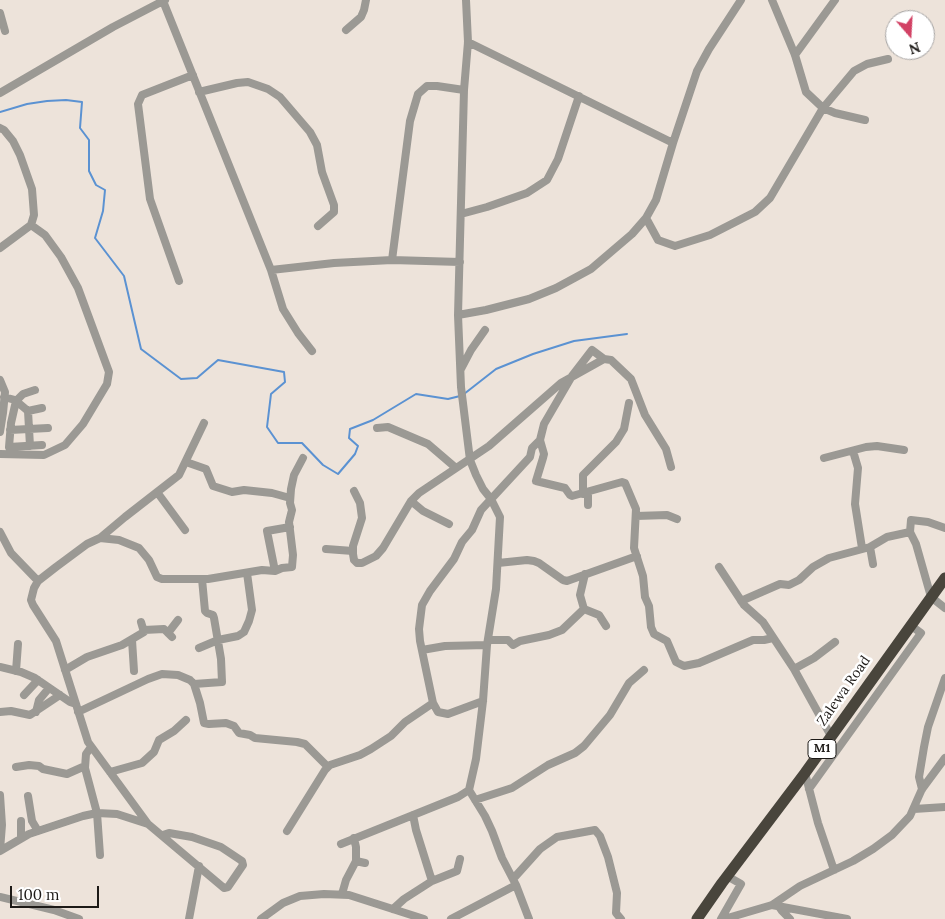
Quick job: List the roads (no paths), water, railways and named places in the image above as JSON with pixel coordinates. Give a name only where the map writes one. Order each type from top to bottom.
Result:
[{"type":"highway","name":"Zalewa Road","points":[[697,919],[945,578]]},
{"type":"street","points":[[0,92],[164,0],[271,270],[283,309],[312,351]]},
{"type":"street","points":[[346,30],[361,17],[366,0]]},
{"type":"street","points":[[466,0],[468,42],[464,90],[458,316],[460,370],[470,460],[483,488],[500,517],[496,589],[488,643],[476,759],[469,790],[485,816],[529,919]]},
{"type":"street","points":[[458,316],[529,299],[575,279],[591,269],[618,247],[646,218],[656,200],[696,71],[742,0]]},
{"type":"street","points":[[772,0],[796,55],[806,92],[823,108],[835,113],[865,120]]},
{"type":"street","points":[[796,55],[835,0]]},
{"type":"street","points":[[0,12],[5,31]]},
{"type":"street","points":[[468,42],[673,143]]},
{"type":"street","points":[[646,218],[658,240],[675,246],[710,235],[755,212],[776,190],[823,108],[854,71],[867,64],[885,60]]},
{"type":"street","points":[[180,280],[150,200],[138,104],[142,95],[193,76]]},
{"type":"street","points":[[199,92],[237,82],[248,82],[268,89],[280,97],[310,132],[317,146],[322,172],[334,205],[334,212],[318,226]]},
{"type":"street","points":[[392,260],[410,121],[418,94],[428,86],[464,90]]},
{"type":"street","points":[[461,214],[527,193],[547,180],[558,159],[578,96]]},
{"type":"street","points":[[0,128],[4,130],[17,148],[32,189],[34,215],[31,225],[0,248]]},
{"type":"street","points":[[0,454],[44,455],[65,445],[83,424],[107,384],[109,372],[78,288],[45,235],[31,225]]},
{"type":"street","points":[[271,270],[334,263],[392,260],[460,262]]},
{"type":"street","points":[[460,370],[470,350],[485,330]]},
{"type":"street","points":[[671,467],[666,449],[646,415],[631,379],[611,360],[604,359],[592,350],[572,376],[544,424],[540,440],[544,454],[536,481],[565,488],[572,496],[624,482],[634,502],[636,516],[634,543],[644,593],[650,610],[651,627],[654,634],[667,641],[673,657],[680,665],[690,666],[753,640],[773,638]]},
{"type":"street","points":[[354,491],[360,503],[362,518],[353,551],[354,560],[357,563],[362,563],[376,556],[383,548],[411,501],[429,485],[489,446],[561,383],[604,359]]},
{"type":"street","points":[[0,380],[4,396],[0,432]]},
{"type":"street","points":[[35,390],[23,394],[16,401],[10,430],[9,447],[42,445]]},
{"type":"street","points":[[4,396],[16,401],[28,411],[30,446]]},
{"type":"street","points":[[588,505],[583,475],[616,442],[624,429],[629,403]]},
{"type":"street","points":[[28,411],[42,408]]},
{"type":"street","points":[[163,835],[176,834],[211,843],[221,847],[244,863],[226,888],[148,824],[85,736],[56,641],[32,605],[32,594],[38,581],[87,544],[100,538],[179,475],[204,423]]},
{"type":"street","points":[[377,428],[388,427],[428,444],[456,468]]},
{"type":"street","points":[[10,430],[48,428]]},
{"type":"street","points":[[483,701],[448,714],[438,712],[433,703],[419,630],[422,605],[454,559],[462,542],[472,530],[481,510],[530,457],[532,448],[540,440]]},
{"type":"street","points":[[824,458],[877,446],[904,450]]},
{"type":"street","points":[[854,451],[858,472],[855,504],[866,548],[873,564]]},
{"type":"street","points":[[100,538],[119,540],[139,548],[150,560],[157,577],[162,579],[202,579],[262,570],[275,571],[292,567],[293,555],[290,527],[292,510],[290,498],[294,475],[303,458]]},
{"type":"street","points":[[186,462],[206,470],[214,486],[232,492],[244,490],[290,498]]},
{"type":"street","points":[[157,492],[185,530]]},
{"type":"street","points":[[411,501],[423,511],[449,524]]},
{"type":"street","points":[[636,516],[667,515],[677,519]]},
{"type":"street","points":[[945,528],[928,522],[911,520],[910,532],[916,544],[931,597],[945,608]]},
{"type":"street","points":[[275,571],[267,531],[290,527]]},
{"type":"street","points":[[0,532],[11,553],[38,581]]},
{"type":"street","points":[[742,601],[780,584],[789,585],[799,580],[808,570],[829,558],[866,548],[887,537],[910,532]]},
{"type":"street","points":[[326,549],[353,551]]},
{"type":"street","points":[[498,563],[534,561],[567,581],[637,556]]},
{"type":"street","points":[[719,567],[742,601],[763,622],[794,668],[831,736]]},
{"type":"street","points":[[199,648],[218,640],[242,634],[252,610],[247,573]]},
{"type":"street","points":[[584,609],[580,595],[586,574]]},
{"type":"street","points":[[194,684],[222,682],[214,616],[206,611],[202,579]]},
{"type":"street","points":[[422,650],[508,640],[513,645],[520,641],[549,635],[562,630],[584,609]]},
{"type":"street","points":[[584,609],[599,615],[606,626]]},
{"type":"street","points":[[65,670],[88,657],[132,640],[144,632],[144,630],[164,629],[170,635],[178,620]]},
{"type":"street","points":[[141,622],[144,630]]},
{"type":"street","points":[[809,790],[921,633],[910,625]]},
{"type":"street","points":[[132,640],[134,671]]},
{"type":"street","points":[[794,668],[814,658],[834,642]]},
{"type":"street","points":[[16,671],[18,644]]},
{"type":"street","points":[[0,667],[38,680],[76,704]]},
{"type":"street","points":[[475,800],[512,788],[548,765],[575,753],[584,746],[610,715],[629,683],[644,670]]},
{"type":"street","points":[[78,712],[157,676],[178,675],[194,684],[204,723],[226,723],[234,726],[239,733],[255,738],[305,744],[328,767]]},
{"type":"street","points":[[922,789],[919,777],[928,727],[945,678]]},
{"type":"street","points":[[24,695],[38,680]]},
{"type":"street","points":[[36,712],[39,700],[49,688]]},
{"type":"street","points":[[0,712],[11,711],[30,716],[60,695]]},
{"type":"street","points":[[287,831],[320,776],[328,767],[371,749],[433,703]]},
{"type":"street","points":[[110,772],[142,763],[154,752],[160,740],[186,720]]},
{"type":"street","points":[[91,746],[86,754],[85,766],[97,813],[100,855]]},
{"type":"street","points":[[775,905],[787,894],[854,861],[892,835],[906,822],[914,809],[922,789],[945,758]]},
{"type":"street","points":[[16,767],[39,766],[43,769],[67,774],[85,766]]},
{"type":"street","points":[[805,773],[834,870]]},
{"type":"street","points":[[340,844],[469,790]]},
{"type":"street","points":[[0,796],[2,825],[0,850]]},
{"type":"street","points":[[28,796],[32,821],[38,832]]},
{"type":"street","points":[[914,809],[945,806]]},
{"type":"street","points":[[0,850],[21,838],[83,816],[97,813],[117,814],[148,824]]},
{"type":"street","points":[[414,814],[416,830],[432,881]]},
{"type":"street","points":[[21,821],[21,838]]},
{"type":"street","points":[[461,910],[451,919],[514,882],[540,849],[557,837],[595,830],[600,836],[608,857],[617,894],[616,913],[621,919]]},
{"type":"street","points":[[342,894],[346,880],[356,860],[354,838]]},
{"type":"street","points":[[393,909],[404,899],[432,881],[457,871],[460,859]]},
{"type":"street","points":[[356,860],[365,862]]},
{"type":"street","points":[[189,919],[199,866]]},
{"type":"street","points":[[723,919],[741,884],[727,876]]},
{"type":"street","points":[[261,919],[283,903],[300,896],[342,894],[424,919]]},
{"type":"street","points":[[0,897],[54,910],[78,919]]},
{"type":"street","points":[[723,919],[775,905],[847,919]]},
{"type":"street","points":[[775,905],[790,919]]},
{"type":"waterway","points":[[0,112],[27,104],[47,101],[66,100],[82,102],[80,128],[89,140],[89,171],[96,185],[105,190],[103,211],[95,238],[124,276],[141,349],[181,379],[197,378],[218,360],[284,372],[285,382],[271,394],[267,427],[278,443],[302,443],[323,465],[338,474],[355,454],[358,446],[349,438],[350,429],[373,420],[416,394],[448,399],[460,396]]},
{"type":"waterway","points":[[464,394],[496,369],[533,354],[574,341],[627,334]]}]
